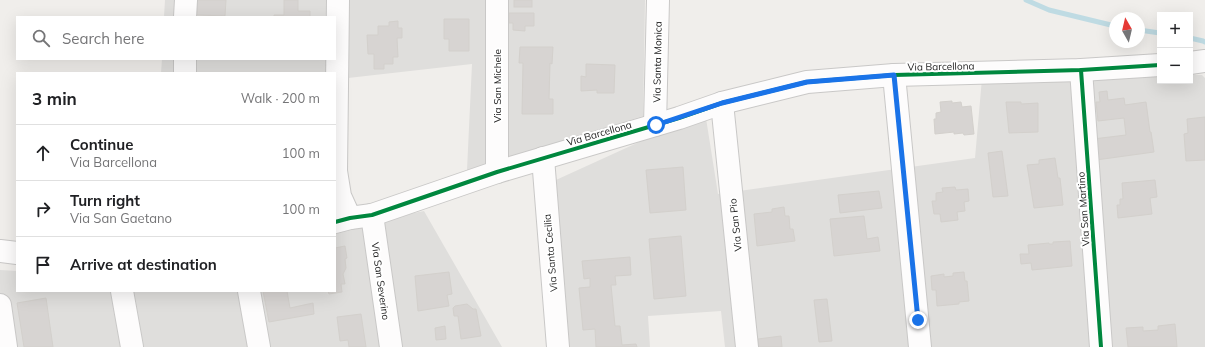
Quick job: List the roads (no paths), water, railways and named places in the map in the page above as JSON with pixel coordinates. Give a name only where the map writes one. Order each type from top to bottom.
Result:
[{"type":"street","points":[[185,16],[186,0]]},
{"type":"street","points":[[338,0],[336,171],[342,220]]},
{"type":"street","name":"Via San Michele","points":[[497,0],[497,172]]},
{"type":"street","name":"Via Santa Monica","points":[[656,125],[658,0]]},
{"type":"street","points":[[184,72],[185,60]]},
{"type":"street","points":[[1193,62],[1205,62]]},
{"type":"street","name":"Via Barcellona","points":[[342,220],[372,215],[497,172],[656,125],[722,103],[807,82],[894,75],[1080,70],[1157,65]]},
{"type":"street","name":"Via San Martino","points":[[1080,70],[1101,347]]},
{"type":"street","points":[[894,75],[920,347]]},
{"type":"street","name":"Via San Pio","points":[[722,103],[747,347]]},
{"type":"street","name":"Via Santa Cecilia","points":[[543,158],[558,347]]},
{"type":"street","name":"Via San Severino","points":[[372,215],[391,347]]},
{"type":"street","points":[[0,251],[16,252]]},
{"type":"street","points":[[122,292],[132,347]]},
{"type":"street","points":[[249,292],[259,347]]},
{"type":"street","points":[[0,305],[6,347]]},
{"type":"waterway","points":[[1026,0],[1049,10],[1109,25]]},
{"type":"waterway","points":[[1145,31],[1157,33]]},
{"type":"waterway","points":[[1193,39],[1205,42]]}]
